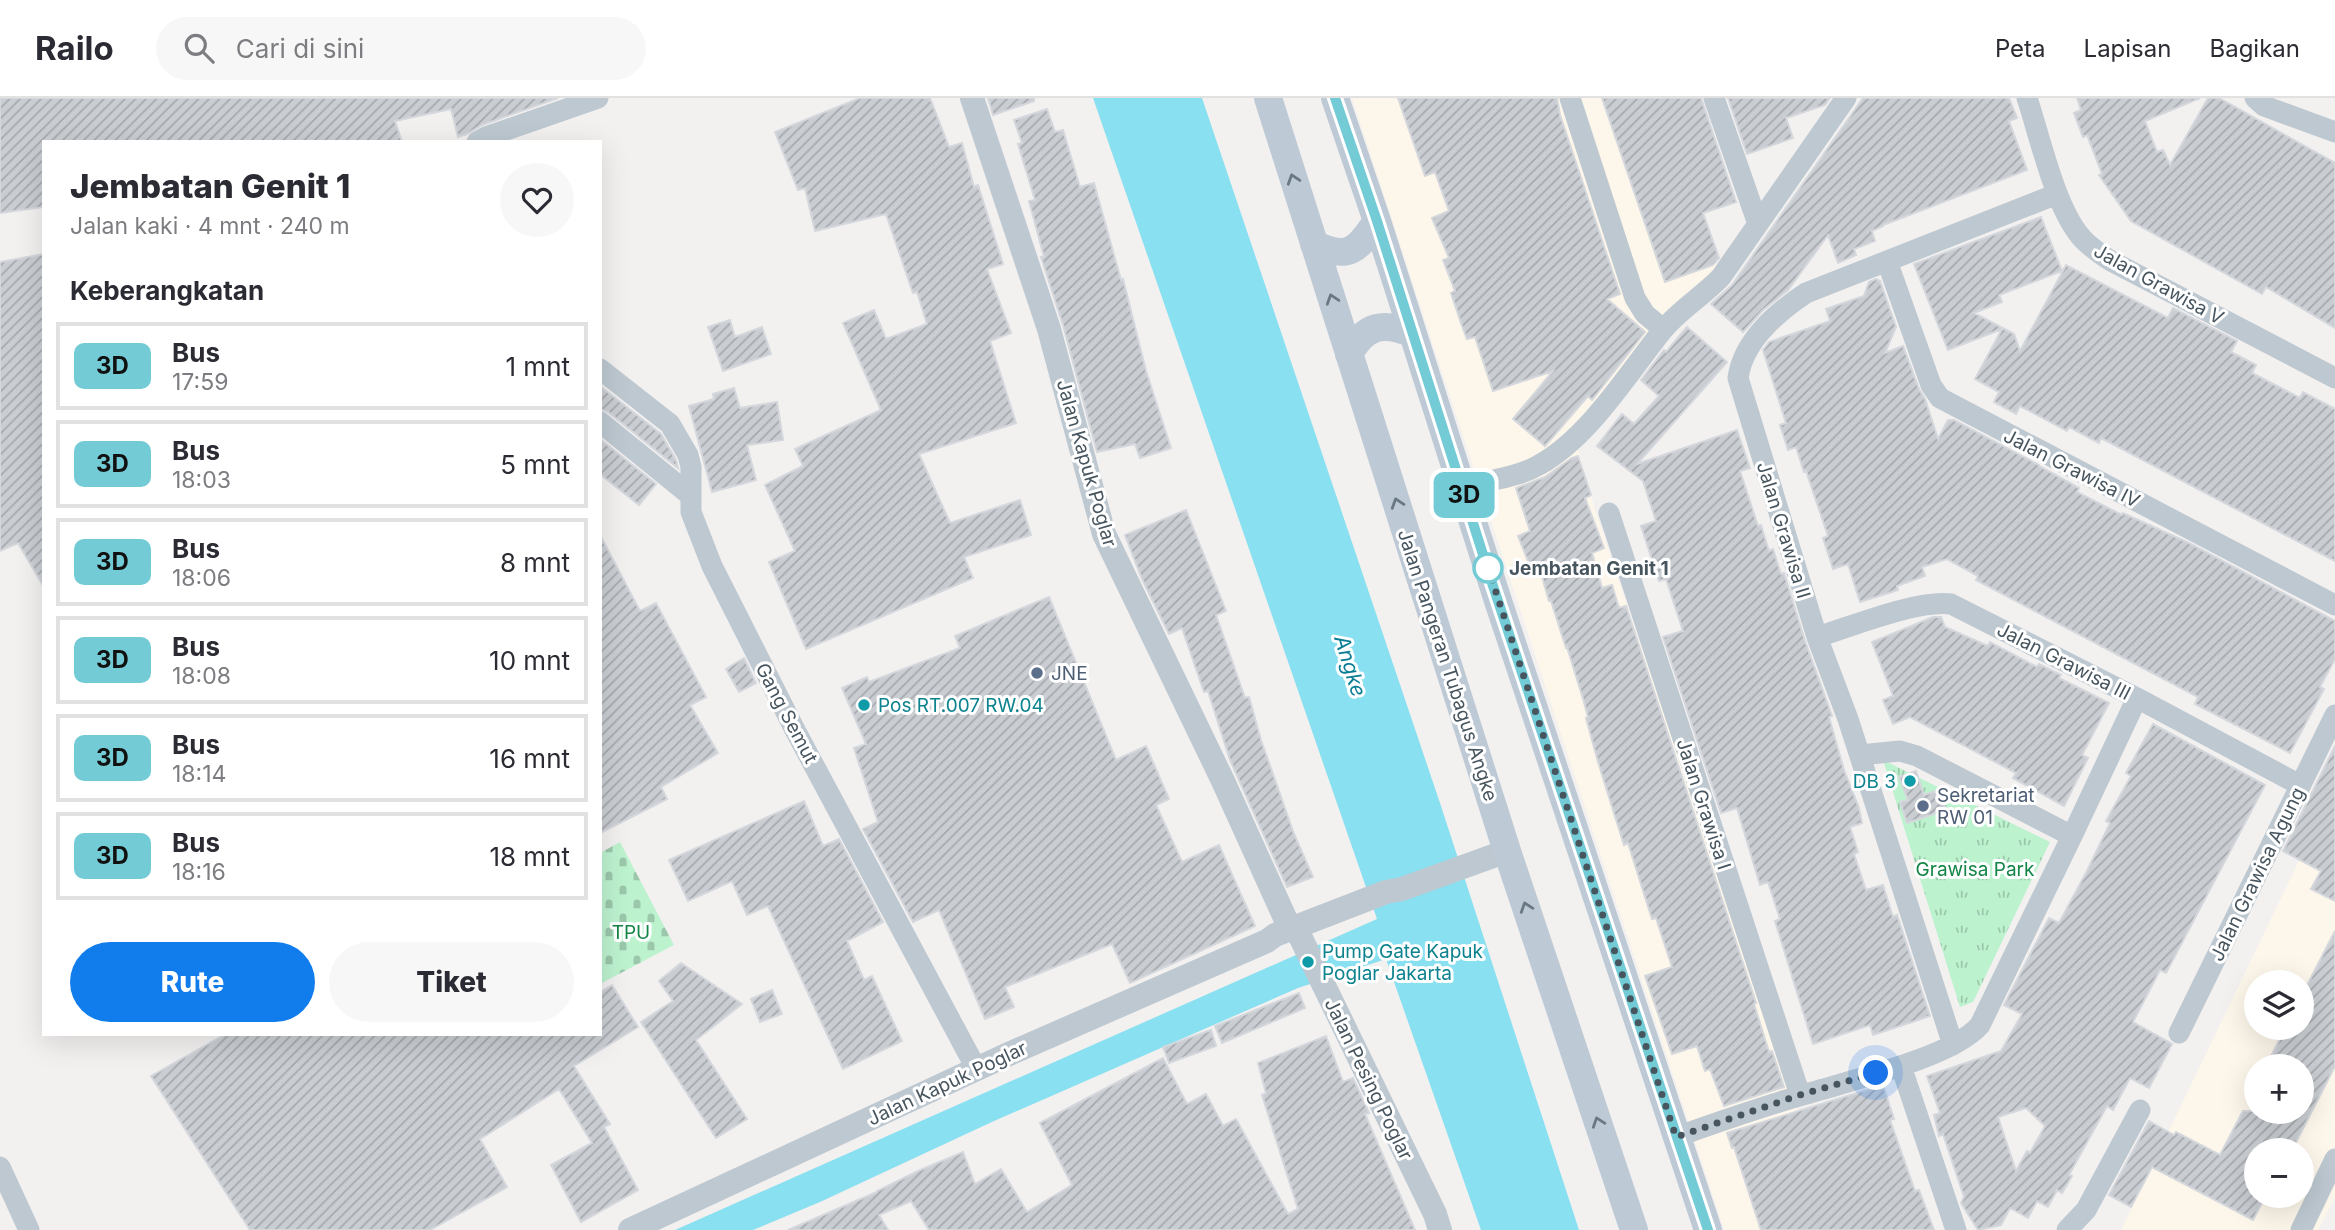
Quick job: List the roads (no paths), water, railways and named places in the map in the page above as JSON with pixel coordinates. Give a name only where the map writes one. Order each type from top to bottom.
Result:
[{"type":"main road","name":"Jalan Pangeran Tubagus Angke","points":[[1268,98],[1349,354],[1498,855],[1634,1230]]},
{"type":"main road","points":[[1335,98],[1413,334],[1474,485],[1676,1137],[1708,1230]]},
{"type":"main road","points":[[1314,244],[1329,251],[1350,251],[1360,245],[1377,221]]},
{"type":"main road","points":[[1349,354],[1357,340],[1378,327],[1390,326],[1413,334]]},
{"type":"street","points":[[481,140],[598,98]]},
{"type":"street","name":"Jalan Kapuk Poglar","points":[[630,1230],[1011,1052],[1267,941],[1302,931],[1223,780],[1104,534],[1049,329],[972,98]]},
{"type":"street","points":[[1570,98],[1635,299],[1646,314],[1663,329]]},
{"type":"street","points":[[1714,98],[1758,224]]},
{"type":"street","name":"Jalan Grawisa V","points":[[2028,98],[2057,194],[2088,245],[2111,261],[2335,378]]},
{"type":"street","points":[[2255,98],[2264,106],[2335,132]]},
{"type":"street","points":[[1474,485],[1533,468],[1567,445],[1607,402],[1663,329],[1706,293],[1721,276],[1843,100]]},
{"type":"street","name":"Jalan Grawisa II","points":[[1952,1045],[1860,755],[1817,637],[1741,390],[1739,368],[1756,338],[1793,302],[1817,286],[2057,194]]},
{"type":"street","name":"Jalan Grawisa IV","points":[[1887,261],[1931,385],[1940,398],[2335,605]]},
{"type":"street","name":"Gang Semut","points":[[602,371],[670,424],[688,455],[691,467],[691,512],[712,566],[749,641],[977,1070]]},
{"type":"street","points":[[602,424],[690,495]]},
{"type":"street","name":"Jalan Grawisa I","points":[[1609,513],[1800,1095]]},
{"type":"street","name":"Jalan Grawisa III","points":[[1817,637],[1921,605],[1951,604],[2137,698],[2300,785]]},
{"type":"street","points":[[1676,1137],[1800,1095],[1901,1066],[1968,1037],[1980,1025],[2137,698]]},
{"type":"street","name":"Jalan Grawisa Agung","points":[[2179,1033],[2335,715]]},
{"type":"street","points":[[1860,755],[1900,751],[1917,756],[2073,836]]},
{"type":"street","points":[[1302,931],[1386,892],[1402,889],[1498,855]]},
{"type":"street","name":"Jalan Pesing Poglar","points":[[1302,931],[1327,993],[1435,1214],[1440,1230]]},
{"type":"street","points":[[1901,1066],[1955,1230]]},
{"type":"street","points":[[2067,1230],[2086,1210],[2140,1110]]},
{"type":"street","points":[[2301,1230],[2335,1159]]},
{"type":"street","points":[[0,1167],[29,1230]]},
{"type":"water","name":"Angke","points":[[1093,98],[1202,98],[1441,806],[1579,1230],[1481,1230],[1386,959],[1298,988],[753,1230],[675,1230],[1377,919]]},
{"type":"place","name":"Jembatan Genit 1","points":[[1488,568]]},
{"type":"place","name":"JNE","points":[[1037,673]]},
{"type":"place","name":"Pos RT.007 RW.04","points":[[864,705]]},
{"type":"place","name":"DB 3","points":[[1910,781]]},
{"type":"place","name":"Sekretariat RW 01","points":[[1923,806]]},
{"type":"place","name":"Pump Gate Kapuk Poglar Jakarta","points":[[1308,962]]},
{"type":"park label","name":"Grawisa Park","points":[[1975,869]]},
{"type":"park label","name":"TPU","points":[[631,932]]}]
